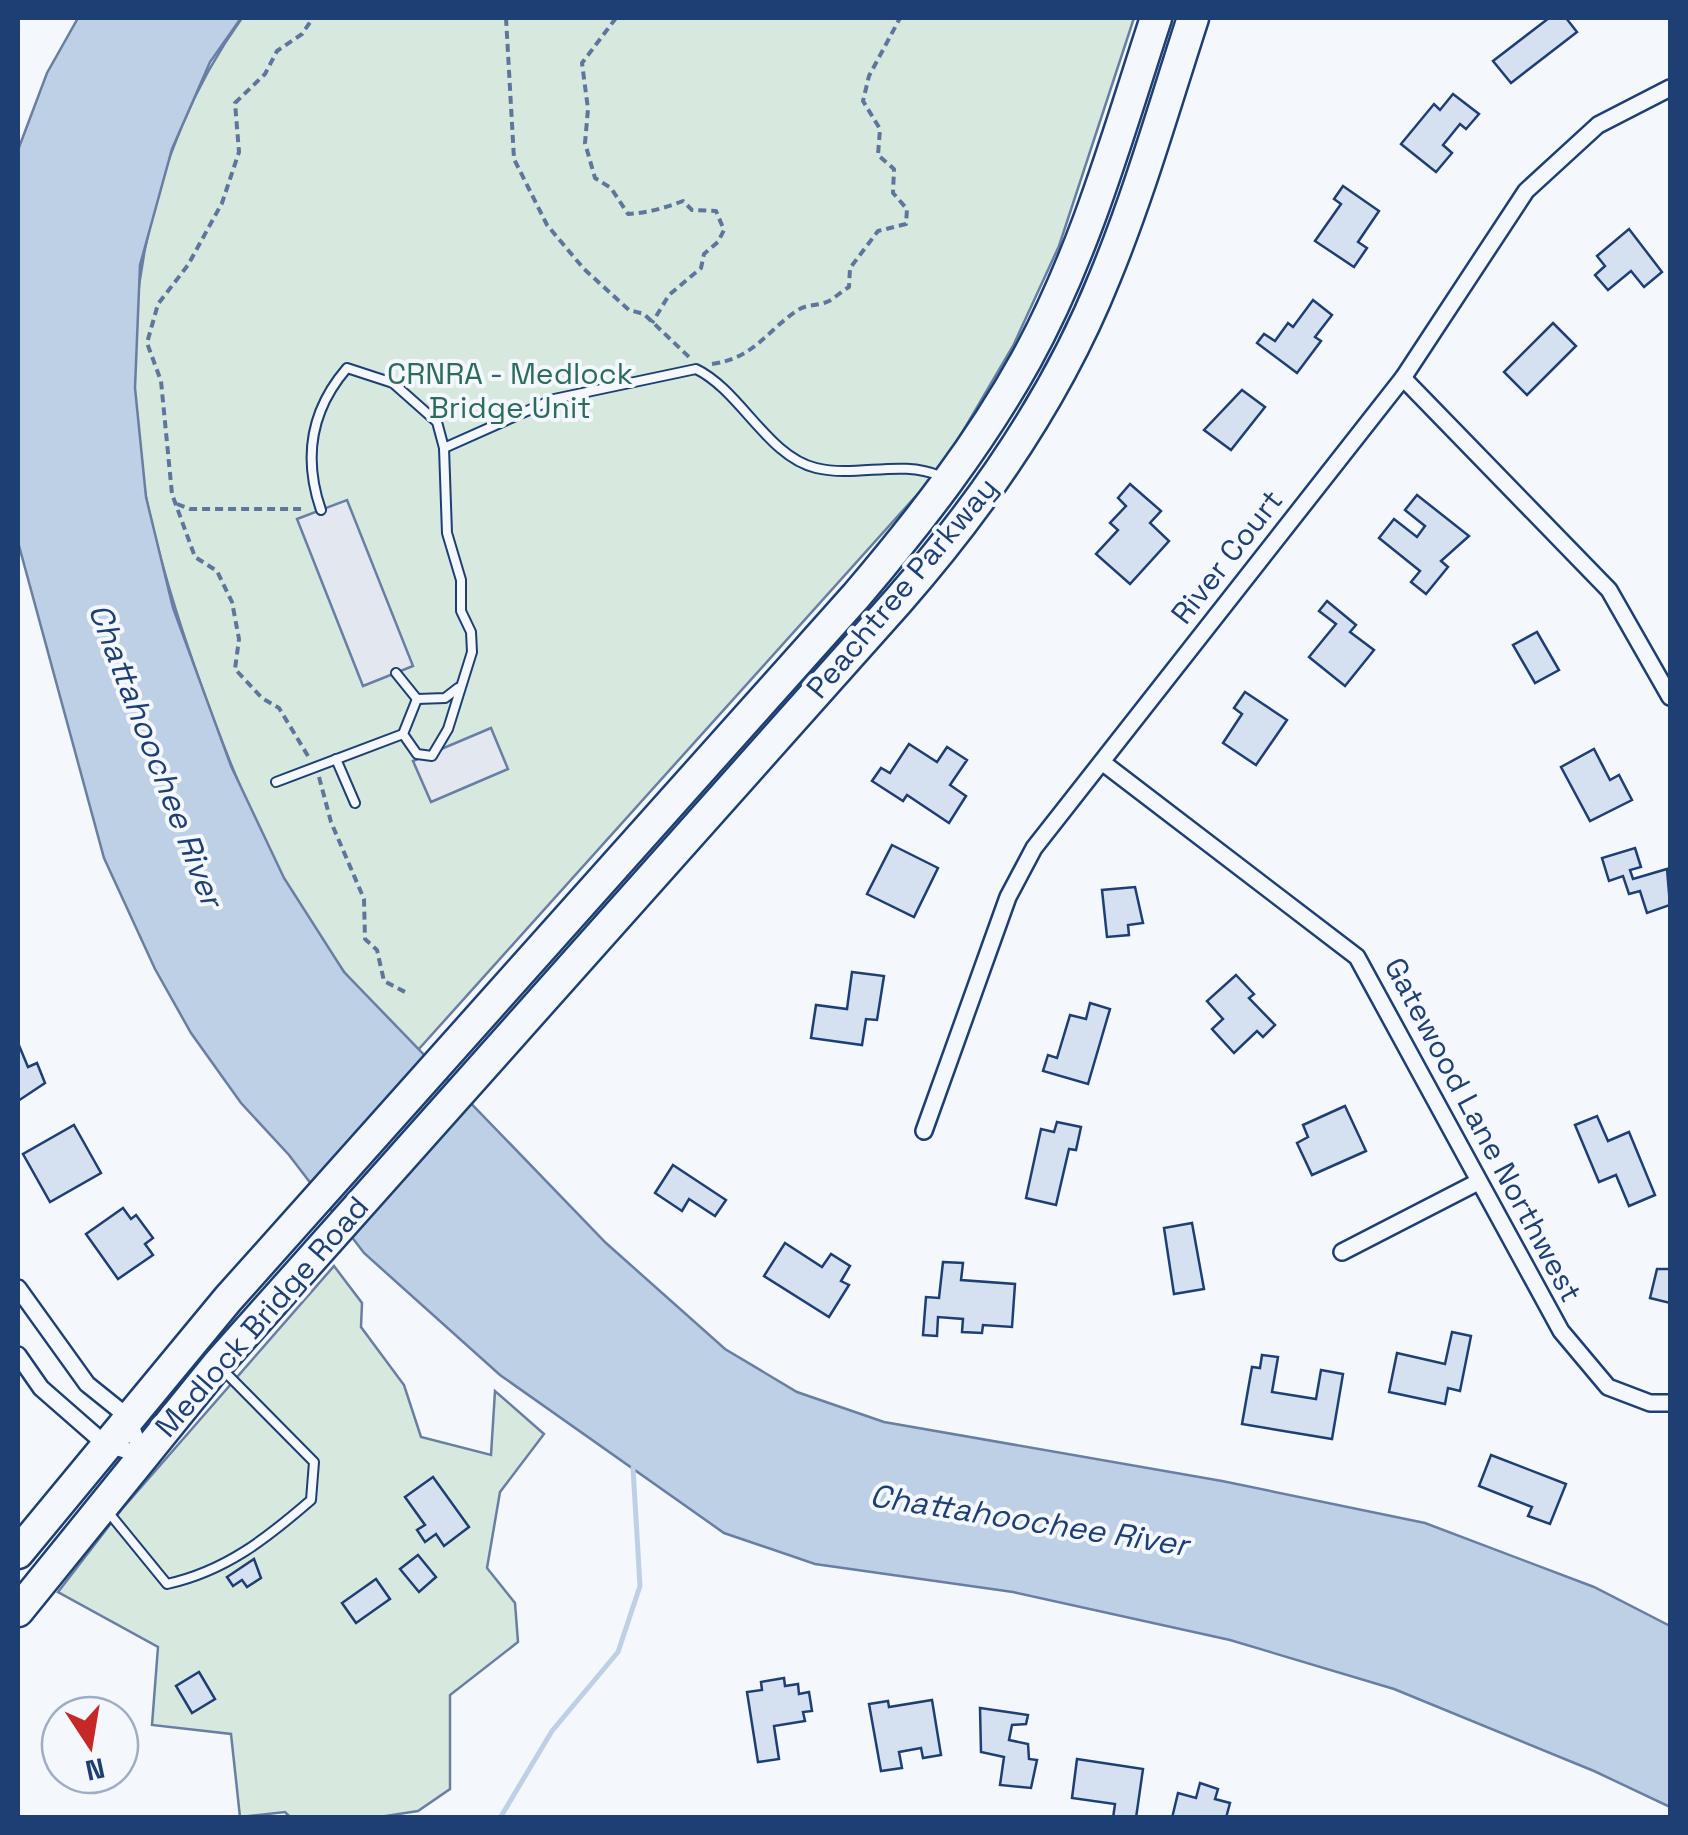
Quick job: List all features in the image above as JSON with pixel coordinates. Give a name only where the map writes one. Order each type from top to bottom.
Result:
[{"type":"highway","name":"Peachtree Parkway","points":[[489,1006],[856,596],[949,480],[1026,360],[1068,271],[1100,191],[1156,18]]},
{"type":"highway","name":"Peachtree Parkway","points":[[516,1031],[920,576],[980,501],[1042,404],[1104,280],[1193,18]]},
{"type":"highway","name":"Medlock Bridge Road","points":[[18,1553],[105,1444],[270,1251],[489,1006]]},
{"type":"highway","name":"Medlock Bridge Road","points":[[18,1611],[218,1364],[516,1031]]},
{"type":"street","name":"River Court","points":[[924,1131],[1008,897],[1034,848],[1403,378],[1526,191],[1598,125],[1670,88]]},
{"type":"street","points":[[1403,378],[1608,590],[1670,697]]},
{"type":"street","name":"Gatewood Lane Northwest","points":[[1102,762],[1357,957],[1428,1080],[1478,1182],[1561,1331],[1608,1387],[1650,1402],[1670,1403]]},
{"type":"street","points":[[1342,1252],[1478,1182]]},
{"type":"street","points":[[19,1293],[87,1384],[128,1417],[142,1456]]},
{"type":"street","points":[[18,1355],[41,1388],[105,1444],[142,1456]]},
{"type":"lane","points":[[321,510],[309,475],[312,441],[332,385],[347,368],[393,383],[436,422],[444,448],[447,533],[462,580],[461,611],[471,632],[472,652],[448,729],[432,756],[417,754],[402,734]]},
{"type":"lane","points":[[444,448],[554,399],[696,369],[728,388],[755,423],[813,468],[920,467],[980,501]]},
{"type":"lane","points":[[396,673],[418,698],[444,698],[458,688]]},
{"type":"lane","points":[[276,782],[402,734],[418,698]]},
{"type":"lane","points":[[336,759],[355,803]]},
{"type":"lane","points":[[103,1505],[168,1584],[197,1577],[256,1547],[312,1500],[314,1462],[218,1364]]},
{"type":"path","points":[[313,18],[302,34],[277,51],[265,74],[235,103],[239,152],[222,203],[188,265],[158,304],[148,334],[148,351],[161,381],[169,428],[166,462],[177,504],[195,557],[217,571],[232,602],[239,640],[234,661],[238,675],[278,708],[316,767],[331,822],[364,899],[365,939],[378,950],[384,981],[409,994]]},
{"type":"path","points":[[506,18],[515,164],[561,244],[629,310],[644,314],[696,369],[737,358],[764,343],[779,323],[798,310],[826,302],[849,287],[850,268],[878,232],[906,224],[907,208],[893,193],[894,170],[878,154],[879,124],[863,101],[866,81],[900,18]]},
{"type":"path","points":[[616,18],[582,68],[588,109],[585,146],[594,178],[610,188],[628,214],[646,208],[661,210],[683,201],[691,209],[716,211],[724,230],[718,242],[704,254],[698,272],[668,295],[652,323]]},
{"type":"path","points":[[177,504],[190,508],[321,510]]},
{"type":"green space","name":"CRNRA - Medlock Bridge Unit","points":[[242,18],[1134,18],[1059,246],[1013,346],[942,467],[418,1050],[353,983],[324,945],[269,851],[194,665],[147,502],[137,440],[133,376],[136,312],[145,249],[160,187],[181,128],[209,71]]},
{"type":"green space","points":[[334,1266],[362,1303],[361,1327],[404,1385],[421,1437],[491,1455],[495,1391],[544,1434],[500,1492],[487,1568],[515,1603],[518,1642],[450,1695],[450,1789],[418,1811],[373,1818],[290,1817],[285,1812],[240,1817],[231,1734],[152,1725],[158,1647],[58,1592],[122,1509]]},
{"type":"shaded area","points":[[347,500],[413,666],[363,686],[297,519]]},
{"type":"shaded area","points":[[491,728],[508,769],[431,802],[413,761]]},
{"type":"water","name":"Chattahoochee River","points":[[78,18],[241,18],[210,62],[172,149],[140,265],[135,388],[146,497],[173,608],[231,766],[284,878],[344,972],[606,1243],[725,1349],[797,1392],[884,1422],[1222,1481],[1425,1523],[1594,1587],[1670,1626],[1670,1807],[1594,1771],[1394,1689],[1230,1640],[1013,1592],[815,1564],[724,1533],[500,1375],[364,1253],[289,1155],[241,1103],[191,1033],[155,969],[104,858],[18,542],[18,150],[47,73]]},
{"type":"building","points":[[1549,18],[1566,18],[1577,32],[1511,83],[1493,61]]},
{"type":"building","points":[[1453,94],[1479,114],[1466,129],[1460,124],[1443,145],[1452,153],[1436,172],[1401,144],[1434,104],[1440,110]]},
{"type":"building","points":[[1343,186],[1379,211],[1358,242],[1367,248],[1354,267],[1315,241],[1341,204],[1334,199]]},
{"type":"building","points":[[1629,229],[1662,272],[1644,287],[1631,271],[1608,290],[1595,275],[1605,266],[1597,256]]},
{"type":"building","points":[[1313,300],[1332,315],[1315,337],[1321,341],[1297,373],[1257,343],[1264,334],[1275,341],[1288,323],[1293,327]]},
{"type":"building","points":[[1553,323],[1576,346],[1527,395],[1504,372]]},
{"type":"building","points":[[1242,390],[1265,407],[1231,450],[1204,430]]},
{"type":"building","points":[[1130,484],[1161,511],[1150,523],[1169,541],[1130,584],[1096,554],[1118,530],[1110,523],[1126,506],[1118,498]]},
{"type":"building","points":[[1417,495],[1469,536],[1441,561],[1448,567],[1426,594],[1411,582],[1420,571],[1379,538],[1394,519],[1417,537],[1425,526],[1405,510]]},
{"type":"building","points":[[1327,601],[1356,625],[1350,632],[1374,650],[1345,686],[1309,657],[1336,624],[1319,611]]},
{"type":"building","points":[[1537,632],[1559,670],[1535,683],[1513,645]]},
{"type":"building","points":[[1245,692],[1287,720],[1256,765],[1223,743],[1242,714],[1234,708]]},
{"type":"building","points":[[909,744],[937,762],[947,747],[967,760],[950,785],[966,796],[949,823],[907,795],[903,801],[872,781],[881,768],[890,773]]},
{"type":"building","points":[[1594,749],[1610,780],[1619,775],[1632,800],[1590,821],[1561,767]]},
{"type":"building","points":[[892,845],[938,868],[914,917],[867,894]]},
{"type":"building","points":[[1635,848],[1641,867],[1630,870],[1633,879],[1667,869],[1670,905],[1647,913],[1640,891],[1629,894],[1623,876],[1609,881],[1602,858]]},
{"type":"building","points":[[1135,887],[1143,923],[1128,925],[1129,935],[1107,937],[1102,890]]},
{"type":"building","points":[[852,972],[884,976],[877,1020],[866,1019],[862,1045],[811,1038],[816,1005],[847,1009]]},
{"type":"building","points":[[1236,975],[1254,994],[1249,998],[1275,1025],[1263,1037],[1257,1031],[1234,1053],[1212,1029],[1223,1019],[1207,1001]]},
{"type":"building","points":[[1090,1003],[1110,1009],[1088,1084],[1043,1071],[1048,1055],[1057,1058],[1070,1015],[1086,1019]]},
{"type":"building","points":[[18,1043],[28,1067],[37,1063],[45,1083],[18,1101]]},
{"type":"building","points":[[1345,1106],[1366,1151],[1312,1175],[1297,1143],[1308,1137],[1303,1125]]},
{"type":"building","points":[[1597,1116],[1608,1141],[1629,1132],[1655,1195],[1629,1206],[1616,1175],[1599,1182],[1575,1125]]},
{"type":"building","points":[[1057,1122],[1081,1127],[1076,1150],[1069,1149],[1056,1205],[1026,1198],[1041,1129],[1054,1132]]},
{"type":"building","points":[[74,1125],[101,1173],[50,1202],[23,1154]]},
{"type":"building","points":[[673,1165],[726,1200],[715,1216],[689,1199],[682,1211],[655,1193]]},
{"type":"building","points":[[123,1208],[131,1219],[136,1215],[153,1238],[145,1244],[153,1255],[118,1279],[86,1234]]},
{"type":"building","points":[[1192,1223],[1204,1289],[1174,1294],[1164,1228]]},
{"type":"building","points":[[785,1243],[822,1267],[831,1254],[850,1266],[841,1281],[849,1285],[829,1317],[764,1276]]},
{"type":"building","points":[[943,1262],[963,1263],[961,1280],[1015,1284],[1012,1327],[983,1325],[982,1333],[962,1332],[963,1319],[938,1317],[937,1336],[923,1335],[926,1297],[939,1298]]},
{"type":"building","points":[[1657,1269],[1670,1269],[1670,1303],[1650,1298]]},
{"type":"building","points":[[1452,1332],[1471,1336],[1460,1391],[1448,1388],[1445,1404],[1389,1392],[1397,1353],[1445,1364]]},
{"type":"building","points":[[1262,1355],[1278,1357],[1272,1392],[1316,1399],[1321,1370],[1343,1374],[1332,1439],[1242,1424],[1252,1367],[1260,1368]]},
{"type":"building","points":[[1491,1455],[1566,1484],[1550,1524],[1528,1516],[1532,1507],[1479,1486]]},
{"type":"building","points":[[433,1477],[469,1527],[444,1546],[436,1534],[425,1542],[417,1530],[425,1525],[405,1497]]},
{"type":"building","points":[[418,1555],[436,1577],[419,1592],[400,1569]]},
{"type":"building","points":[[254,1559],[261,1578],[247,1587],[242,1580],[233,1586],[227,1577]]},
{"type":"building","points":[[376,1579],[390,1599],[356,1623],[342,1603]]},
{"type":"building","points":[[199,1672],[215,1699],[192,1713],[176,1686]]},
{"type":"building","points":[[784,1678],[785,1686],[798,1684],[799,1694],[809,1692],[812,1711],[803,1712],[805,1721],[774,1726],[779,1759],[758,1762],[747,1692],[762,1690],[761,1682]]},
{"type":"building","points":[[932,1700],[941,1755],[923,1758],[921,1748],[899,1752],[902,1768],[881,1771],[869,1704],[888,1701],[889,1707]]},
{"type":"building","points":[[980,1708],[1028,1715],[1026,1724],[1012,1725],[1009,1740],[1028,1744],[1029,1759],[1037,1760],[1031,1788],[1000,1785],[1004,1757],[981,1752]]},
{"type":"building","points":[[1077,1759],[1143,1769],[1136,1818],[1113,1818],[1115,1804],[1072,1798]]},
{"type":"building","points":[[1200,1783],[1218,1789],[1215,1799],[1230,1803],[1226,1818],[1172,1818],[1178,1793],[1196,1798]]},
{"type":"waterway","points":[[500,1818],[552,1731],[618,1652],[640,1586],[633,1468]]}]
